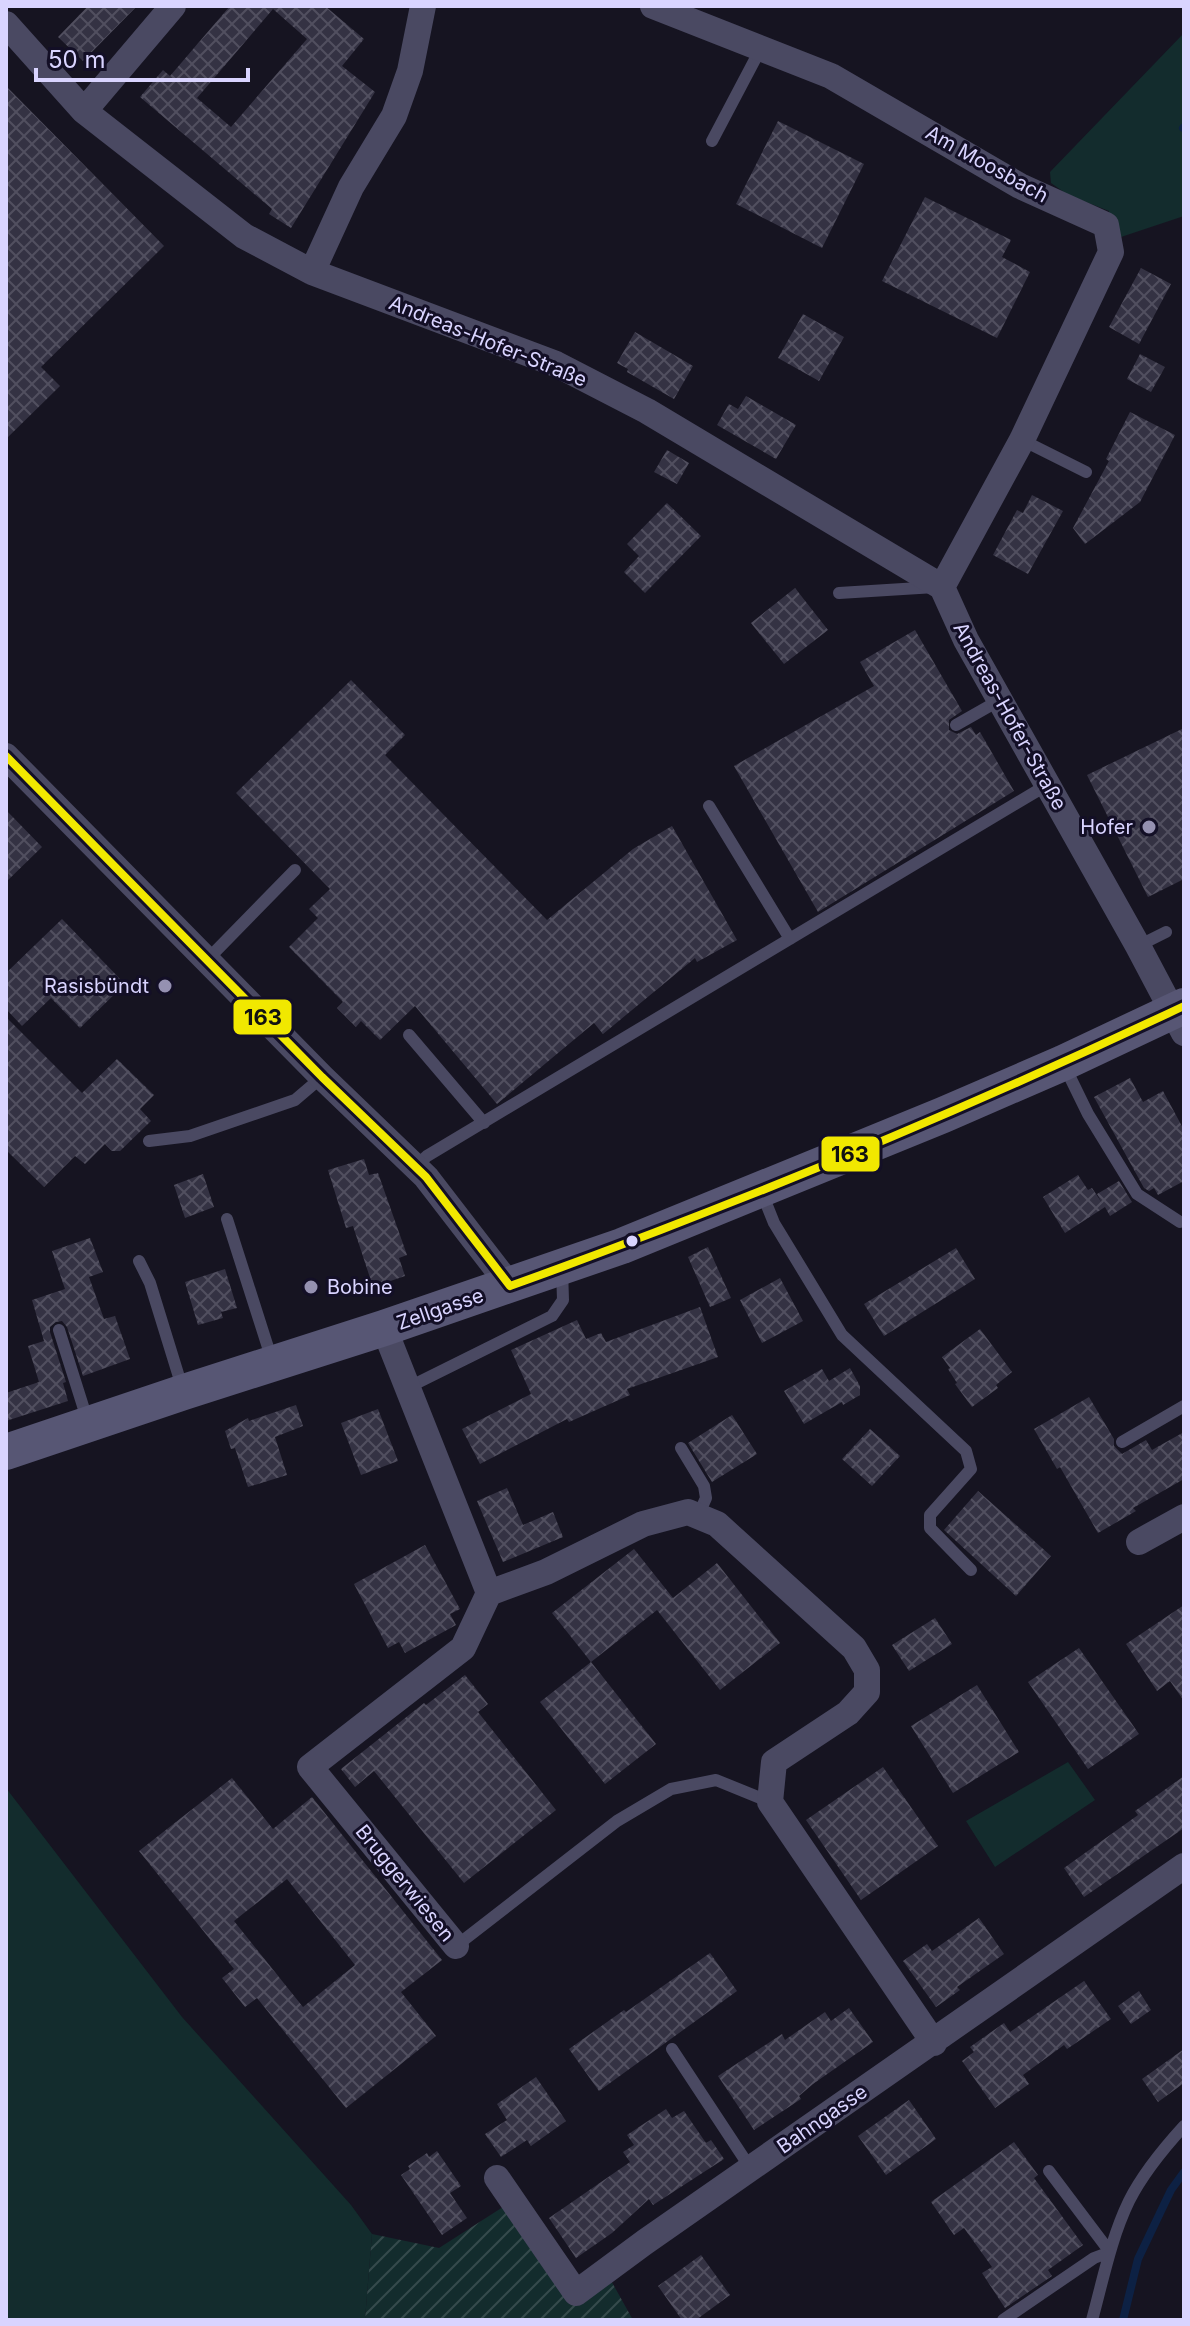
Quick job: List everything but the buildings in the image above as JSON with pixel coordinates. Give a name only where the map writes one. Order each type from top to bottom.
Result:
[{"type":"main road","name":"Zellgasse","points":[[6,1452],[510,1286],[622,1246],[1181,1017]]},
{"type":"street","points":[[84,111],[173,6]]},
{"type":"street","points":[[312,272],[351,187],[394,116],[410,71],[423,6]]},
{"type":"street","name":"Am Moosbach","points":[[653,6],[831,76],[1020,186],[1106,225],[1111,252],[1022,440]]},
{"type":"street","name":"Andreas-Hofer-Straße","points":[[6,24],[84,111],[244,236],[312,272],[556,364],[647,411],[942,587],[966,640],[1181,1017]]},
{"type":"street","points":[[942,587],[1022,440]]},
{"type":"street","points":[[6,756],[322,1077],[416,1166],[510,1286]]},
{"type":"street","points":[[384,1328],[489,1593],[546,1572],[643,1524],[688,1512],[717,1524],[854,1648],[867,1670],[867,1692],[848,1713],[774,1762],[770,1802],[934,2043]]},
{"type":"street","points":[[1139,1542],[1184,1517]]},
{"type":"street","name":"Bruggerwiesen","points":[[456,1946],[310,1767],[463,1648],[489,1593]]},
{"type":"street","name":"Bahngasse","points":[[497,2178],[576,2293],[1184,1866]]},
{"type":"lane","points":[[712,141],[761,48]]},
{"type":"lane","points":[[1022,440],[1086,472]]},
{"type":"lane","points":[[839,593],[942,587]]},
{"type":"lane","points":[[956,725],[1000,700]]},
{"type":"lane","points":[[416,1166],[427,1156],[1047,785]]},
{"type":"lane","points":[[709,806],[790,939]]},
{"type":"lane","points":[[207,960],[295,870]]},
{"type":"lane","points":[[1138,946],[1166,932]]},
{"type":"lane","points":[[409,1035],[484,1123]]},
{"type":"lane","points":[[1063,1063],[1088,1114],[1137,1194],[1180,1222]]},
{"type":"lane","points":[[149,1141],[190,1136],[295,1100],[322,1077]]},
{"type":"lane","points":[[761,1189],[774,1223],[842,1335],[966,1451],[971,1469],[930,1515],[930,1528],[971,1570]]},
{"type":"lane","points":[[227,1219],[273,1364]]},
{"type":"lane","points":[[139,1261],[150,1283],[184,1392]]},
{"type":"lane","points":[[407,1388],[552,1316],[563,1300],[562,1267]]},
{"type":"lane","points":[[59,1330],[88,1424]]},
{"type":"lane","points":[[1122,1442],[1184,1406]]},
{"type":"lane","points":[[681,1448],[704,1486],[706,1498],[698,1516]]},
{"type":"lane","name":"Bruggerwiesen","points":[[456,1946],[617,1821],[671,1789],[716,1780],[770,1802]]},
{"type":"lane","points":[[672,2049],[751,2169]]},
{"type":"lane","points":[[1092,2320],[1110,2252],[1129,2201],[1160,2152],[1184,2126]]},
{"type":"lane","points":[[1049,2171],[1110,2252]]},
{"type":"lane","points":[[1003,2320],[1094,2258],[1110,2252]]},
{"type":"green space","points":[[1184,33],[1184,216],[1109,241],[1106,225],[1109,211],[1068,195],[1051,183],[1050,172]]},
{"type":"green space","points":[[1068,1762],[1095,1800],[995,1867],[966,1821]]},
{"type":"green space","points":[[6,1788],[182,2017],[351,2205],[372,2234],[365,2320],[6,2320]]},
{"type":"green space","points":[[503,2207],[575,2293],[609,2277],[633,2320],[365,2320],[372,2234],[439,2248]]},
{"type":"waterway","points":[[1123,2320],[1138,2259],[1171,2190],[1184,2172]]},
{"type":"transit line","name":"163","points":[[6,756],[322,1077],[426,1177],[510,1286]]},
{"type":"transit line","name":"163","points":[[510,1286],[850,1154],[1184,1006]]},
{"type":"place","name":"Hofer","points":[[1149,827]]},
{"type":"place","name":"Rasisbündt","points":[[165,986]]},
{"type":"place","name":"Bobine","points":[[311,1287]]}]
